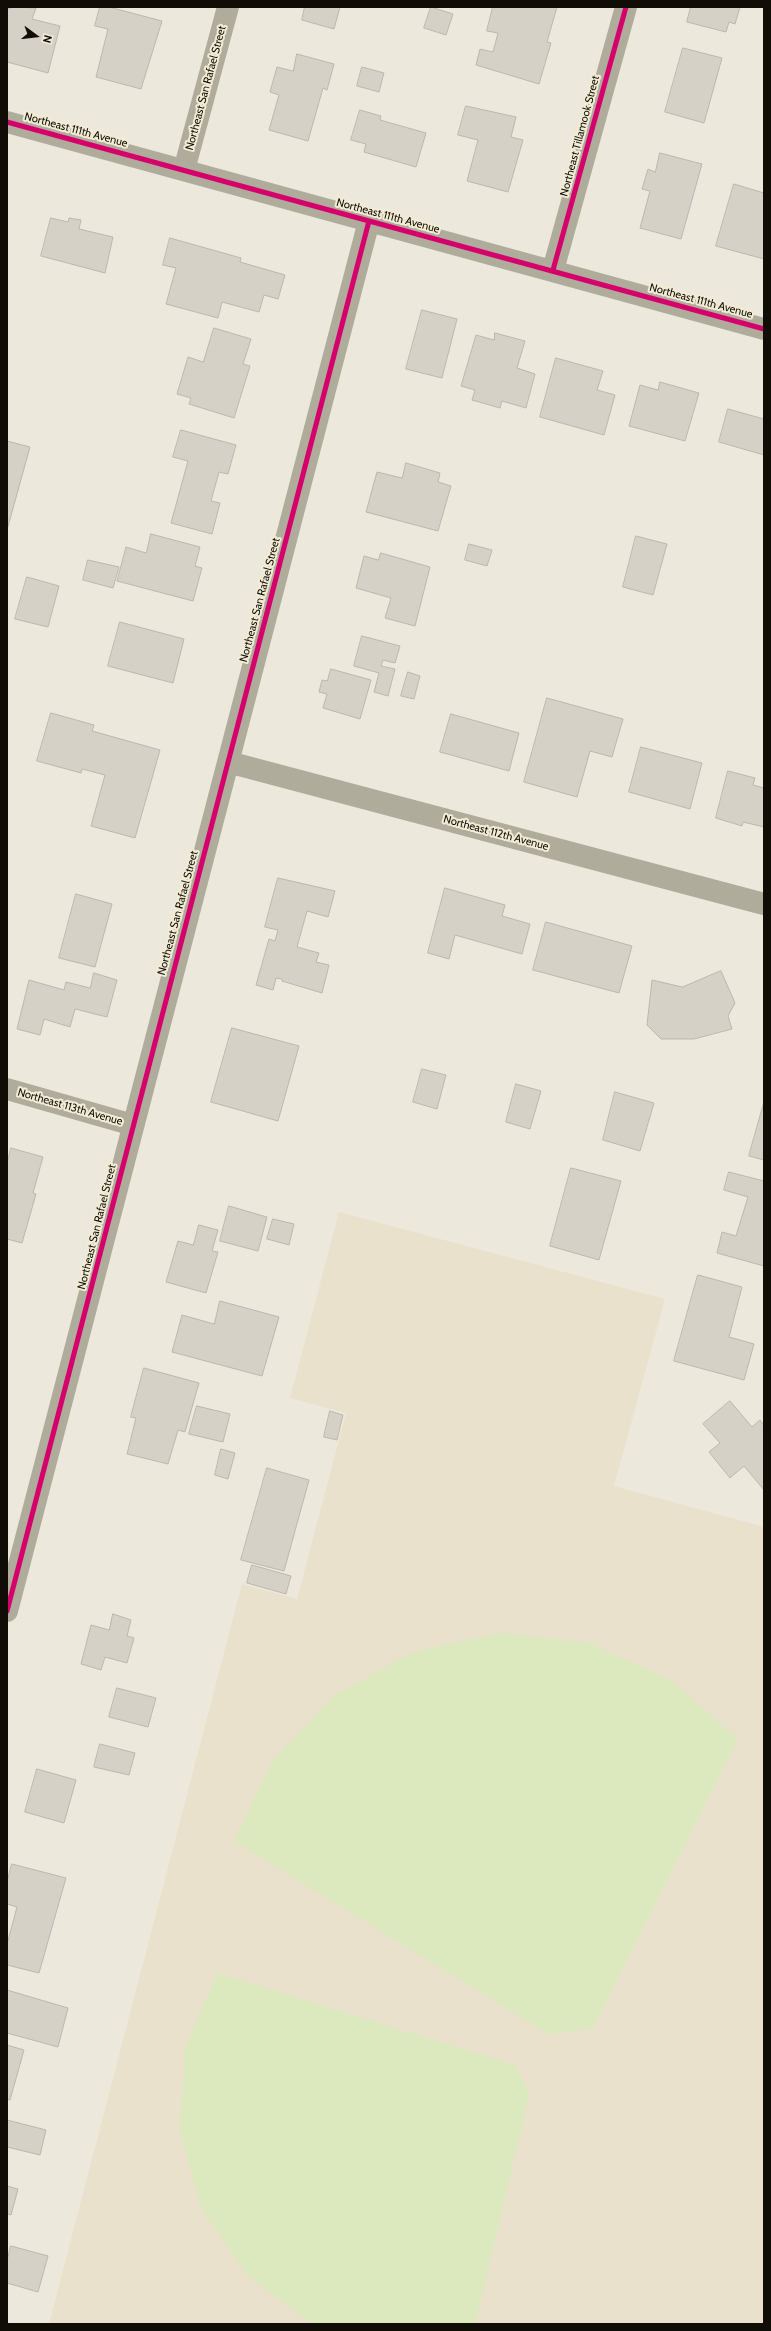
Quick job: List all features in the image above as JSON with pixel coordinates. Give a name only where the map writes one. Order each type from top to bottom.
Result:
[{"type":"street","name":"Northeast San Rafael Street","points":[[184,170],[228,7]]},
{"type":"street","name":"Northeast Tillamook Street","points":[[553,270],[626,7]]},
{"type":"street","name":"Northeast 111th Avenue","points":[[7,122],[553,270],[764,329]]},
{"type":"street","name":"Northeast San Rafael Street","points":[[7,1611],[369,221]]},
{"type":"street","name":"Northeast 112th Avenue","points":[[228,762],[764,904]]},
{"type":"street","name":"Northeast 113th Avenue","points":[[7,1090],[133,1125]]},
{"type":"shaded area","points":[[339,1212],[665,1299],[614,1486],[764,1527],[764,2324],[49,2324],[242,1584],[297,1599],[346,1413],[290,1398]]},
{"type":"green space","points":[[500,1633],[589,1643],[671,1680],[738,1739],[593,2028],[550,2035],[234,1841],[273,1760],[335,1695],[413,1652]]},
{"type":"green space","points":[[217,1973],[515,2065],[530,2092],[475,2324],[312,2324],[247,2275],[201,2208],[180,2130],[185,2048]]},
{"type":"building","points":[[11,7],[36,8],[32,19],[60,26],[48,73],[7,62],[7,8],[10,9]]},
{"type":"building","points":[[100,7],[109,7],[162,21],[141,89],[96,77],[108,29],[95,26]]},
{"type":"building","points":[[305,7],[340,7],[334,29],[302,20]]},
{"type":"building","points":[[431,7],[453,14],[446,35],[424,28]]},
{"type":"building","points":[[493,7],[557,7],[547,42],[551,43],[539,84],[476,65],[480,49],[493,52],[498,33],[487,31]]},
{"type":"building","points":[[691,7],[740,7],[735,24],[729,22],[726,32],[687,22]]},
{"type":"building","points":[[683,48],[722,58],[704,123],[665,112]]},
{"type":"building","points":[[297,54],[334,64],[327,90],[323,88],[308,141],[269,130],[279,95],[270,92],[277,67],[293,71]]},
{"type":"building","points":[[362,67],[384,73],[379,92],[357,86]]},
{"type":"building","points":[[466,106],[516,117],[511,137],[523,140],[508,192],[467,181],[478,140],[458,135]]},
{"type":"building","points":[[360,110],[381,116],[380,120],[426,133],[416,167],[364,152],[366,144],[351,140]]},
{"type":"building","points":[[660,153],[702,164],[681,239],[640,228],[650,191],[642,189],[648,169],[655,172]]},
{"type":"building","points":[[734,184],[764,193],[764,259],[716,246]]},
{"type":"building","points":[[51,218],[68,222],[69,218],[81,220],[79,229],[113,237],[105,273],[41,256]]},
{"type":"building","points":[[170,238],[241,258],[240,262],[285,275],[278,299],[264,295],[259,312],[222,302],[218,318],[166,304],[176,268],[163,265]]},
{"type":"building","points":[[422,310],[457,319],[442,378],[406,369]]},
{"type":"building","points":[[214,328],[251,339],[243,364],[250,366],[234,418],[189,404],[191,398],[177,394],[188,357],[203,362]]},
{"type":"building","points":[[495,333],[525,341],[517,368],[535,374],[526,408],[502,401],[500,408],[472,400],[475,390],[461,386],[476,335],[494,340]]},
{"type":"building","points":[[556,358],[603,371],[597,390],[615,395],[604,435],[540,417]]},
{"type":"building","points":[[660,382],[699,393],[685,441],[629,426],[640,385],[658,390]]},
{"type":"building","points":[[728,409],[764,419],[764,455],[719,442]]},
{"type":"building","points":[[181,430],[236,445],[228,474],[219,472],[211,501],[220,503],[212,534],[171,523],[188,461],[173,457]]},
{"type":"building","points":[[7,441],[30,447],[7,530]]},
{"type":"building","points":[[406,463],[440,473],[438,482],[451,486],[438,531],[366,512],[377,472],[402,478]]},
{"type":"building","points":[[151,534],[200,547],[195,566],[202,568],[193,601],[117,581],[126,547],[146,553]]},
{"type":"building","points":[[636,536],[667,544],[653,595],[623,587]]},
{"type":"building","points":[[469,544],[492,550],[487,566],[465,560]]},
{"type":"building","points":[[381,553],[430,567],[415,626],[385,618],[391,598],[356,588],[364,556],[378,560]]},
{"type":"building","points":[[88,560],[119,567],[113,588],[83,580]]},
{"type":"building","points":[[27,577],[59,586],[48,627],[15,619]]},
{"type":"building","points":[[120,622],[184,639],[173,683],[108,666]]},
{"type":"building","points":[[362,636],[400,646],[395,663],[383,660],[381,666],[395,669],[388,696],[374,692],[379,673],[354,666]]},
{"type":"building","points":[[331,669],[371,680],[360,719],[323,708],[327,694],[319,692],[322,680],[327,681]]},
{"type":"building","points":[[408,672],[420,676],[414,699],[401,696]]},
{"type":"building","points":[[547,698],[623,719],[612,757],[590,751],[577,797],[524,782]]},
{"type":"building","points":[[51,713],[94,725],[92,731],[160,750],[135,838],[91,826],[105,775],[82,769],[81,773],[37,761]]},
{"type":"building","points":[[451,714],[519,733],[509,771],[440,752]]},
{"type":"building","points":[[641,747],[702,763],[690,809],[629,792]]},
{"type":"building","points":[[728,771],[755,778],[753,785],[764,788],[764,827],[743,822],[742,826],[716,818]]},
{"type":"building","points":[[278,878],[335,891],[328,917],[307,911],[297,947],[319,953],[316,962],[329,965],[322,993],[276,978],[273,990],[256,985],[269,939],[275,941],[278,930],[265,927]]},
{"type":"building","points":[[445,888],[505,905],[502,916],[530,924],[522,954],[455,935],[449,959],[428,953]]},
{"type":"building","points":[[76,894],[112,904],[95,967],[59,958]]},
{"type":"building","points":[[546,922],[632,946],[619,993],[533,970]]},
{"type":"building","points":[[721,971],[735,1003],[728,1016],[732,1029],[694,1039],[661,1039],[647,1025],[652,980],[682,987]]},
{"type":"building","points":[[94,973],[117,980],[107,1017],[75,1009],[70,1027],[44,1019],[40,1035],[17,1029],[29,980],[64,990],[66,982],[90,988]]},
{"type":"building","points":[[232,1028],[299,1046],[278,1121],[211,1102]]},
{"type":"building","points":[[422,1069],[446,1075],[437,1109],[413,1102]]},
{"type":"building","points":[[516,1084],[541,1091],[530,1129],[506,1122]]},
{"type":"building","points":[[615,1092],[654,1103],[640,1151],[603,1140]]},
{"type":"building","points":[[764,1102],[764,1160],[749,1156]]},
{"type":"building","points":[[11,1148],[43,1157],[33,1193],[36,1194],[22,1243],[7,1239],[7,1165]]},
{"type":"building","points":[[571,1168],[621,1181],[599,1260],[550,1246]]},
{"type":"building","points":[[729,1172],[764,1181],[764,1266],[717,1253],[722,1232],[736,1236],[748,1197],[724,1190]]},
{"type":"building","points":[[229,1206],[267,1217],[258,1251],[220,1241]]},
{"type":"building","points":[[273,1219],[294,1224],[289,1245],[267,1239]]},
{"type":"building","points":[[199,1225],[218,1230],[212,1251],[218,1252],[206,1293],[166,1282],[178,1241],[193,1245]]},
{"type":"building","points":[[698,1275],[742,1287],[729,1337],[754,1344],[744,1380],[674,1361]]},
{"type":"building","points":[[220,1301],[279,1317],[262,1376],[172,1352],[182,1315],[214,1324]]},
{"type":"building","points":[[144,1368],[199,1383],[185,1432],[178,1430],[168,1464],[127,1454],[136,1418],[131,1417]]},
{"type":"building","points":[[730,1401],[752,1427],[760,1420],[764,1426],[764,1490],[744,1466],[730,1478],[709,1452],[720,1443],[703,1424]]},
{"type":"building","points":[[197,1406],[230,1414],[223,1442],[189,1434]]},
{"type":"building","points":[[330,1411],[343,1415],[337,1440],[324,1437]]},
{"type":"building","points":[[221,1449],[235,1453],[228,1479],[215,1475]]},
{"type":"building","points":[[267,1468],[309,1480],[284,1571],[241,1560]]},
{"type":"building","points":[[252,1565],[291,1576],[286,1594],[247,1583]]},
{"type":"building","points":[[113,1614],[131,1620],[127,1636],[134,1638],[127,1663],[105,1657],[101,1670],[81,1664],[91,1625],[109,1630]]},
{"type":"building","points":[[117,1688],[156,1698],[148,1727],[109,1717]]},
{"type":"building","points":[[100,1744],[135,1753],[129,1775],[94,1767]]},
{"type":"building","points":[[37,1769],[76,1780],[64,1823],[25,1812]]},
{"type":"building","points":[[12,1864],[66,1878],[39,1973],[7,1965],[7,1944],[17,1907],[7,1904],[7,1882]]},
{"type":"building","points":[[7,1990],[68,2008],[58,2047],[7,2033]]},
{"type":"building","points":[[7,2045],[24,2050],[10,2100],[7,2099]]},
{"type":"building","points":[[7,2120],[46,2130],[40,2155],[7,2147]]},
{"type":"building","points":[[7,2186],[18,2189],[11,2215],[7,2214]]},
{"type":"building","points":[[11,2246],[48,2256],[38,2292],[7,2283],[7,2261]]},
{"type":"cycle path","points":[[553,270],[626,7]]},
{"type":"cycle path","points":[[7,122],[764,329]]},
{"type":"cycle path","points":[[7,1611],[369,221]]}]
